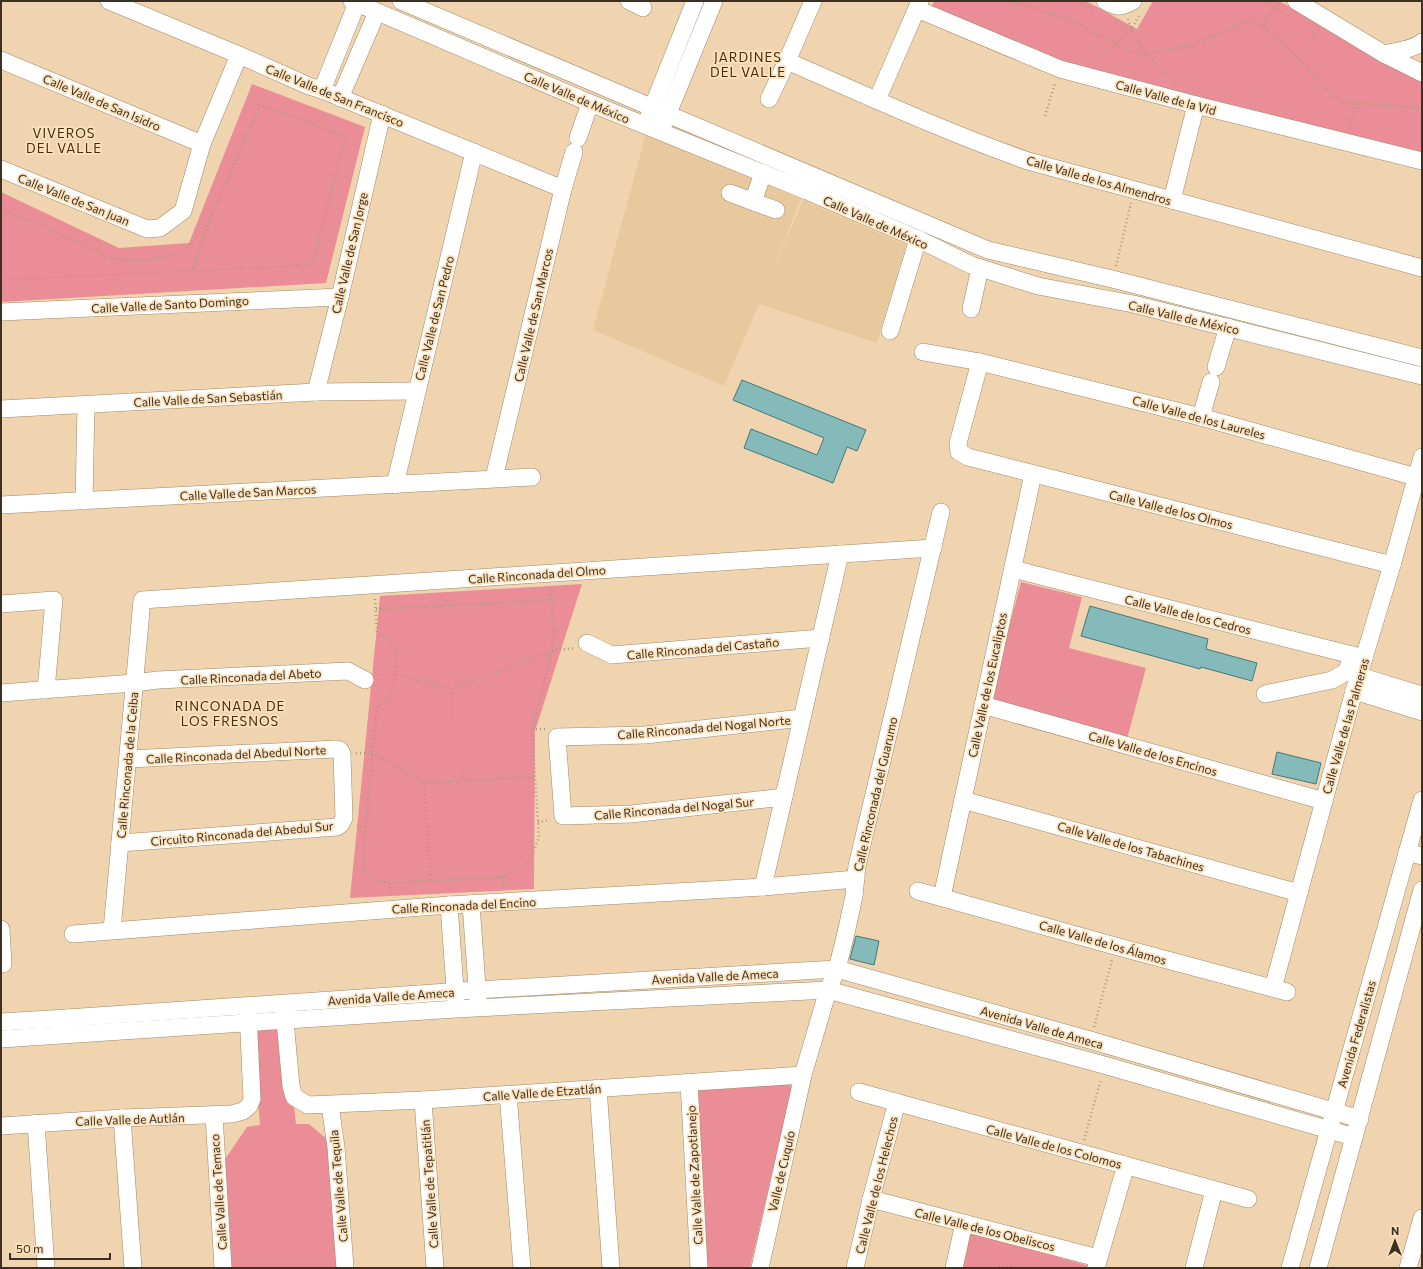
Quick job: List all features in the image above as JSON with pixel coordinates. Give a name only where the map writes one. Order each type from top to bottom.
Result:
[{"type":"street","name":"Calle Valle de San Francisco","points":[[108,1],[239,55],[309,86],[382,114],[563,189]]},
{"type":"street","name":"Calle Valle de México","points":[[401,1],[652,106],[988,250],[1112,279],[1422,358]]},
{"type":"street","points":[[653,128],[652,106],[695,1]]},
{"type":"street","points":[[653,128],[668,113],[714,1]]},
{"type":"street","points":[[769,99],[813,1]]},
{"type":"street","points":[[1105,1],[1112,5],[1129,4]]},
{"type":"street","points":[[1296,1],[1384,54],[1422,73]]},
{"type":"street","points":[[322,90],[355,2]]},
{"type":"street","name":"Calle Valle de México","points":[[355,2],[590,103],[763,173],[918,239],[971,265],[1038,286],[1133,304],[1422,376]]},
{"type":"street","points":[[877,100],[919,5]]},
{"type":"street","name":"Calle Valle de la Vid","points":[[919,5],[1060,69],[1422,161]]},
{"type":"street","points":[[340,98],[377,12]]},
{"type":"street","points":[[1384,54],[1406,49],[1422,42]]},
{"type":"street","points":[[202,144],[239,55]]},
{"type":"street","name":"Calle Valle de San Isidro","points":[[1,60],[202,144]]},
{"type":"street","name":"Calle Valle de los Almendros","points":[[787,61],[877,100],[1028,161],[1422,268]]},
{"type":"street","name":"Calle Valle de San Marcos","points":[[494,478],[563,189],[590,103]]},
{"type":"street","points":[[1172,200],[1189,103]]},
{"type":"street","name":"Calle Valle de San Jorge","points":[[316,392],[340,297],[382,114]]},
{"type":"street","name":"Calle Valle de San Juan","points":[[1,169],[147,229],[160,228],[183,211],[202,144]]},
{"type":"street","name":"Calle Valle de San Pedro","points":[[395,484],[474,152]]},
{"type":"street","points":[[753,202],[763,173]]},
{"type":"street","points":[[730,193],[776,210]]},
{"type":"street","points":[[890,331],[918,239]]},
{"type":"street","points":[[971,309],[980,268]]},
{"type":"street","points":[[1133,304],[1138,286]]},
{"type":"street","name":"Calle Valle de Santo Domingo","points":[[1,312],[340,297]]},
{"type":"street","points":[[1201,417],[1228,327]]},
{"type":"street","name":"Calle Valle de los Laureles","points":[[923,352],[980,362],[1201,417],[1419,466]]},
{"type":"street","name":"Calle Valle de los Olmos","points":[[980,362],[958,443],[959,452],[968,457],[1392,565]]},
{"type":"street","name":"Calle Valle de San Sebastián","points":[[1,409],[316,392],[416,391]]},
{"type":"street","points":[[84,501],[86,405]]},
{"type":"street","name":"Calle Valle de las Palmeras","points":[[1280,990],[1299,893],[1357,684],[1359,657],[1392,565],[1419,466]]},
{"type":"street","name":"Calle Valle de los Eucaliptos","points":[[942,897],[1033,474]]},
{"type":"street","name":"Calle Valle de San Marcos","points":[[1,505],[532,476]]},
{"type":"street","name":"Calle Rinconada del Guarumo","points":[[803,1075],[828,990],[837,969],[851,910],[859,858],[941,512]]},
{"type":"street","name":"Calle Rinconada del Olmo","points":[[142,600],[933,548]]},
{"type":"street","points":[[763,887],[840,554]]},
{"type":"street","name":"Calle Valle de los Cedros","points":[[1013,569],[1359,657]]},
{"type":"street","points":[[1,604],[54,600],[46,690]]},
{"type":"street","name":"Calle Rinconada de la Ceiba","points":[[112,930],[142,600]]},
{"type":"street","name":"Calle Rinconada del Castaño","points":[[587,643],[612,655],[821,638]]},
{"type":"street","points":[[1264,694],[1332,680],[1346,672],[1359,657]]},
{"type":"street","name":"Calle Rinconada del Abeto","points":[[1,693],[158,680],[348,671],[365,680]]},
{"type":"street","points":[[1357,684],[1422,694]]},
{"type":"street","points":[[1357,684],[1422,712]]},
{"type":"street","name":"Calle Valle de los Encinos","points":[[983,705],[1324,801]]},
{"type":"street","name":"Calle Rinconada del Nogal Norte","points":[[564,816],[557,737],[646,735],[802,718]]},
{"type":"street","name":"Calle Rinconada del Abedul Norte","points":[[128,759],[336,749],[340,750],[342,754]]},
{"type":"street","name":"Circuito Rinconada del Abedul Sur","points":[[120,843],[337,827],[341,824],[344,818],[342,754]]},
{"type":"street","name":"Calle Rinconada del Nogal Sur","points":[[564,816],[631,814],[784,797]]},
{"type":"street","name":"Calle Valle de los Tabachines","points":[[962,800],[1299,893]]},
{"type":"street","name":"Avenida Federalistas","points":[[1290,1268],[1334,1112],[1415,854],[1422,800]]},
{"type":"street","name":"Calle Rinconada del Encino","points":[[72,934],[449,905],[505,903],[763,887],[856,878]]},
{"type":"street","name":"Avenida Federalistas","points":[[1318,1268],[1422,890]]},
{"type":"street","name":"Calle Valle de los Álamos","points":[[918,891],[1280,990]]},
{"type":"street","points":[[471,904],[479,1008]]},
{"type":"street","points":[[449,905],[456,1009]]},
{"type":"street","points":[[1,929],[3,964],[1,964]]},
{"type":"street","name":"Avenida Valle de Ameca","points":[[1,1022],[477,990],[837,969],[1090,1040],[1360,1119]]},
{"type":"street","name":"Avenida Valle de Ameca","points":[[1,1039],[456,1009],[828,990],[1104,1065],[1354,1137]]},
{"type":"street","points":[[284,1003],[286,1021]]},
{"type":"street","points":[[248,1005],[248,1023]]},
{"type":"street","points":[[67,1018],[67,1035]]},
{"type":"street","name":"Calle Valle de Etzatlán","points":[[286,1021],[291,1086],[294,1097],[308,1105],[423,1100],[803,1075]]},
{"type":"street","name":"Calle Valle de Autlán","points":[[1,1126],[122,1118],[214,1116],[243,1111],[249,1106],[252,1099],[248,1023]]},
{"type":"street","name":"Valle de Cuquío","points":[[760,1268],[803,1075]]},
{"type":"street","name":"Calle Valle de Zapotlanejo","points":[[689,1082],[699,1268]]},
{"type":"street","points":[[598,1088],[611,1268]]},
{"type":"street","name":"Calle Valle de los Colomos","points":[[859,1092],[1248,1199]]},
{"type":"street","points":[[508,1094],[522,1268]]},
{"type":"street","name":"Calle Valle de Tepatitlán","points":[[423,1100],[435,1268]]},
{"type":"street","name":"Calle Valle de los Helechos","points":[[855,1268],[871,1199],[897,1102]]},
{"type":"street","name":"Calle Valle de Tequila","points":[[330,1105],[336,1147],[345,1268]]},
{"type":"street","name":"Calle Valle de Temaco","points":[[214,1116],[215,1157],[223,1268]]},
{"type":"street","points":[[122,1118],[133,1268]]},
{"type":"street","points":[[36,1124],[46,1268]]},
{"type":"street","points":[[1097,1263],[1126,1165]]},
{"type":"street","points":[[1194,1268],[1214,1190]]},
{"type":"street","name":"Calle Valle de los Obeliscos","points":[[871,1199],[964,1223],[1097,1263]]},
{"type":"street","points":[[1408,1268],[1422,1218]]},
{"type":"street","points":[[954,1268],[964,1223]]},
{"type":"path","points":[[1008,1],[1071,20],[1115,44],[1140,55],[1192,45],[1250,20],[1264,26],[1294,54],[1331,95],[1343,102],[1422,108]]},
{"type":"path","points":[[1028,6],[1030,1]]},
{"type":"path","points":[[1264,26],[1278,1]]},
{"type":"path","points":[[1129,4],[1131,30],[1146,54],[1180,88],[1189,103]]},
{"type":"path","points":[[1079,74],[1131,30]]},
{"type":"path","points":[[1311,41],[1317,31]]},
{"type":"path","points":[[1045,116],[1060,69]]},
{"type":"path","points":[[1349,129],[1356,104]]},
{"type":"path","points":[[1,280],[192,271],[312,265],[346,136],[260,105],[212,217],[192,271]]},
{"type":"path","points":[[1112,279],[1134,190]]},
{"type":"path","points":[[1,208],[113,258],[123,260],[149,260],[184,252],[212,217]]},
{"type":"path","points":[[374,585],[377,632],[395,648],[396,659],[395,675],[390,697],[384,703],[377,706],[374,753],[363,858],[364,870],[370,878],[379,882],[390,883],[431,881],[503,876],[514,873],[527,864],[534,851],[539,837],[532,730],[552,651],[554,633],[550,573]]},
{"type":"path","points":[[376,609],[551,600]]},
{"type":"path","points":[[365,680],[377,675],[395,675],[452,688],[552,651],[571,648],[587,643]]},
{"type":"path","points":[[452,688],[453,721]]},
{"type":"path","points":[[342,754],[374,753],[424,783],[535,777]]},
{"type":"path","points":[[463,769],[463,780]]},
{"type":"path","points":[[424,783],[431,881]]},
{"type":"path","points":[[1090,1040],[1115,946]]},
{"type":"path","points":[[1081,1153],[1104,1065]]},
{"type":"path","points":[[996,1268],[997,1266],[1013,1266],[1016,1268]]},
{"type":"shaded area","points":[[934,1],[1086,1],[1137,29],[1153,1],[1279,1],[1422,78],[1422,156],[1063,63],[930,11]]},
{"type":"shaded area","points":[[252,84],[365,127],[326,283],[1,302],[1,192],[119,248],[189,243]]},
{"type":"shaded area","points":[[646,133],[801,199],[770,278],[803,200],[906,245],[877,343],[759,304],[724,386],[593,330]]},
{"type":"shaded area","points":[[1021,582],[1082,597],[1069,648],[1146,668],[1127,739],[989,703]]},
{"type":"shaded area","points":[[582,584],[535,731],[534,889],[350,898],[380,596]]},
{"type":"shaded area","points":[[285,1028],[296,1124],[309,1124],[335,1146],[342,1268],[232,1268],[223,1162],[247,1127],[260,1125],[252,1031]]},
{"type":"shaded area","points":[[784,1079],[792,1088],[750,1268],[704,1268],[694,1085]]},
{"type":"shaded area","points":[[966,1231],[1093,1267],[958,1268]]},
{"type":"building","points":[[742,380],[866,430],[857,451],[847,447],[833,483],[744,448],[751,429],[817,455],[824,438],[733,400]]},
{"type":"building","points":[[1090,606],[1208,639],[1206,649],[1257,663],[1252,681],[1201,667],[1200,669],[1081,636]]},
{"type":"building","points":[[1277,752],[1321,763],[1316,784],[1272,774]]},
{"type":"building","points":[[856,936],[879,941],[874,965],[850,959]]},
{"type":"district","name":"JARDINES DEL VALLE","points":[[748,64]]},
{"type":"district","name":"VIVEROS DEL VALLE","points":[[64,140]]},
{"type":"district","name":"RINCONADA DE LOS FRESNOS","points":[[230,714]]}]
